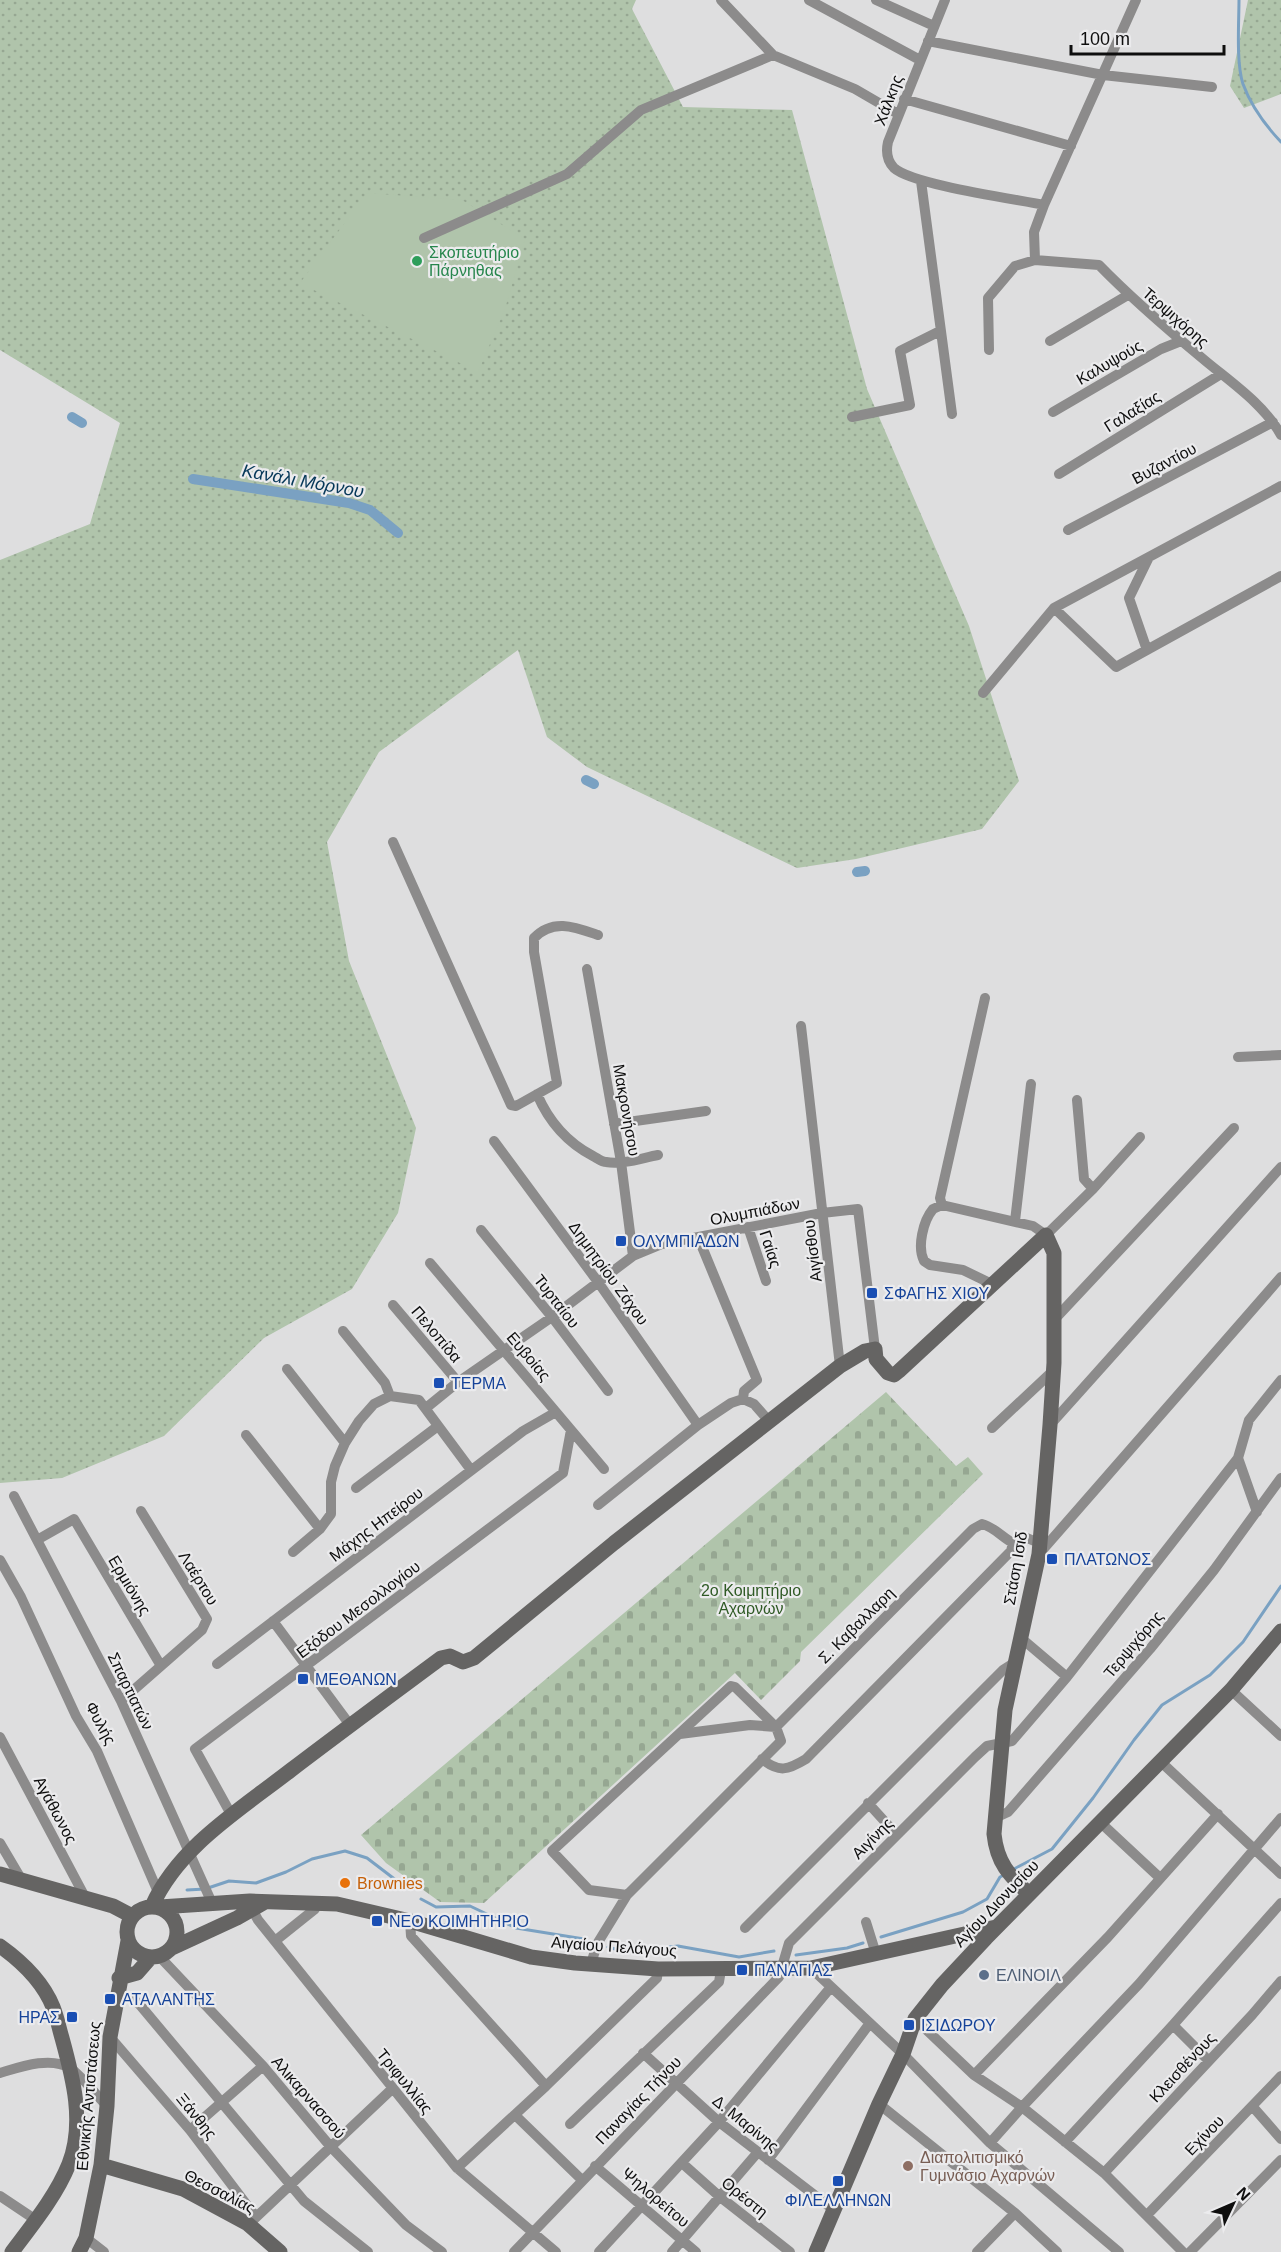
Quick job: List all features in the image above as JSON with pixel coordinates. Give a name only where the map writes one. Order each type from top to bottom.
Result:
[{"type":"street","points":[[721,0],[773,55],[855,89],[898,114]]},
{"type":"street","points":[[809,0],[920,60]]},
{"type":"street","points":[[876,0],[934,26]]},
{"type":"street","name":"Χάλκης","points":[[945,0],[898,114],[888,142],[888,159],[895,169],[921,181],[1044,205]]},
{"type":"street","points":[[989,350],[988,298],[1015,266],[1035,260],[1034,232],[1044,205],[1136,0]]},
{"type":"street","points":[[928,41],[1103,75],[1212,87]]},
{"type":"street","points":[[424,238],[567,174],[641,110],[773,55]]},
{"type":"street","points":[[904,99],[1071,146]]},
{"type":"street","points":[[921,181],[951,414]]},
{"type":"street","name":"Τερψιχόρης","points":[[1035,260],[1099,265],[1128,295],[1221,374],[1273,422],[1281,435]]},
{"type":"street","points":[[1050,341],[1128,295]]},
{"type":"street","points":[[852,417],[910,405],[900,351],[940,331]]},
{"type":"street","name":"Καλυψούς","points":[[1053,412],[1161,349],[1181,341]]},
{"type":"street","name":"Γαλαξίας","points":[[1059,474],[1221,374]]},
{"type":"street","name":"Βυζαντίου","points":[[1068,530],[1273,422]]},
{"type":"street","points":[[983,693],[1054,608],[1281,486]]},
{"type":"street","points":[[1147,650],[1129,598],[1149,557]]},
{"type":"street","points":[[1054,608],[1116,667],[1281,576]]},
{"type":"street","points":[[393,842],[511,1105],[516,1106],[557,1083],[534,952],[534,938],[543,928],[553,925],[577,928],[598,935]]},
{"type":"street","name":"Μακρονήσου","points":[[587,969],[621,1162],[633,1256]]},
{"type":"street","points":[[942,1205],[940,1198],[985,998]]},
{"type":"street","name":"Αιγίσθου","points":[[801,1026],[840,1366]]},
{"type":"street","points":[[1238,1057],[1281,1055]]},
{"type":"street","points":[[1015,1221],[1031,1084]]},
{"type":"street","points":[[537,1094],[544,1110],[559,1132],[580,1150],[605,1162],[621,1162],[658,1155]]},
{"type":"street","points":[[1077,1101],[1084,1179],[1093,1190]]},
{"type":"street","points":[[614,1124],[706,1111]]},
{"type":"street","points":[[1053,1321],[1234,1128]]},
{"type":"street","points":[[155,1957],[136,1951],[128,1941],[127,1930],[132,1916],[157,1902],[189,1852],[232,1816],[441,1658],[450,1656],[464,1662],[474,1658],[623,1536],[840,1366],[874,1349],[876,1359],[882,1367],[894,1375],[994,1285],[1093,1190],[1140,1137]]},
{"type":"street","name":"Δημητρίου Ζάχου","points":[[494,1141],[598,1282],[698,1425]]},
{"type":"street","points":[[1050,1425],[1281,1167]]},
{"type":"street","points":[[994,1285],[963,1270],[930,1265],[924,1261],[921,1248],[925,1225],[933,1209],[942,1205],[1015,1221],[1033,1226],[1046,1235]]},
{"type":"street","name":"Ολυμπιάδων","points":[[426,1408],[458,1382],[552,1317],[633,1256],[662,1244],[822,1213],[858,1209],[874,1349]]},
{"type":"street","name":"Γαίας","points":[[748,1227],[766,1281]]},
{"type":"street","name":"Τυρταίου","points":[[481,1230],[552,1317],[608,1391]]},
{"type":"street","name":"Στάση Ισιδ","points":[[1029,1894],[1002,1865],[996,1851],[994,1834],[1005,1710],[1039,1548],[1050,1425],[1054,1370],[1054,1253],[1046,1235]]},
{"type":"street","points":[[698,1237],[757,1380],[744,1391],[743,1399]]},
{"type":"street","name":"Ευβοίας","points":[[430,1263],[604,1469]]},
{"type":"street","points":[[762,1759],[772,1767],[789,1769],[806,1759],[1011,1551],[1013,1544],[1027,1538],[1039,1548],[1281,1277]]},
{"type":"street","name":"Πελοπίδα","points":[[393,1305],[458,1382]]},
{"type":"street","points":[[343,1331],[385,1383],[390,1396]]},
{"type":"street","points":[[287,1369],[345,1443]]},
{"type":"street","points":[[992,1428],[1054,1370]]},
{"type":"street","points":[[1257,1512],[1238,1458],[1249,1420],[1281,1380]]},
{"type":"street","points":[[293,1552],[320,1529],[331,1514],[331,1482],[345,1443],[374,1404],[390,1396],[418,1400],[471,1470]]},
{"type":"street","points":[[598,1505],[698,1425],[731,1403],[743,1399],[753,1404],[769,1421]]},
{"type":"street","name":"Μάχης Ηπείρου","points":[[217,1664],[523,1431],[556,1412]]},
{"type":"street","points":[[356,1488],[438,1426]]},
{"type":"street","name":"Εξόδου Μεσολλογίου","points":[[232,1816],[195,1749],[563,1473],[572,1430]]},
{"type":"street","points":[[246,1435],[320,1529]]},
{"type":"street","name":"Αιγίνης","points":[[782,1969],[789,1943],[975,1756],[987,1746],[1012,1741],[1067,1677],[1238,1458]]},
{"type":"street","name":"Τερψιχόρης","points":[[995,1818],[1008,1812],[1150,1649],[1214,1570],[1281,1478]]},
{"type":"street","name":"Σπαρτιατών","points":[[14,1496],[121,1701],[212,1903]]},
{"type":"street","name":"Λαέρτου","points":[[121,1701],[202,1630],[207,1619],[141,1511]]},
{"type":"street","name":"Ερμιόνης","points":[[37,1540],[74,1519],[161,1666]]},
{"type":"street","name":"Σ. Καβαλλαρη","points":[[776,1727],[973,1529],[982,1524],[990,1526],[1013,1544]]},
{"type":"street","name":"Φυλής","points":[[0,1560],[21,1597],[76,1716],[97,1751],[157,1902]]},
{"type":"street","points":[[273,1621],[350,1725]]},
{"type":"street","name":"Αγίου Διονυσίου","points":[[816,2252],[879,2104],[903,2054],[915,2019],[942,1985],[996,1927],[1231,1690],[1281,1631]]},
{"type":"street","points":[[1021,1638],[1067,1677]]},
{"type":"street","points":[[745,1928],[868,1803],[1003,1670],[1017,1660]]},
{"type":"street","points":[[591,1964],[597,1944],[627,1895],[781,1740],[776,1727],[731,1686],[552,1851],[589,1890],[627,1895]]},
{"type":"street","points":[[1231,1690],[1281,1736]]},
{"type":"street","points":[[679,1734],[750,1725],[776,1727]]},
{"type":"street","name":"Αγάθωνος","points":[[0,1737],[85,1897]]},
{"type":"street","points":[[1161,1762],[1281,1874]]},
{"type":"street","points":[[868,1803],[897,1834]]},
{"type":"street","points":[[974,2074],[1108,1937],[1218,1814]]},
{"type":"street","points":[[990,2144],[1022,2107],[1140,1984],[1281,1818]]},
{"type":"street","points":[[1101,1823],[1160,1878]]},
{"type":"street","points":[[0,1843],[23,1882]]},
{"type":"street","points":[[0,1874],[85,1897],[113,1906],[132,1916]]},
{"type":"street","points":[[157,1902],[174,1917],[177,1924],[178,1932],[172,1948]]},
{"type":"street","name":"Αιγαίου Πελάγους","points":[[157,1902],[259,1906],[337,1904],[410,1921],[531,1957],[658,1969],[811,1968],[996,1927]]},
{"type":"street","points":[[275,1941],[315,1910],[315,1903]]},
{"type":"street","points":[[1065,2142],[1281,1903]]},
{"type":"street","points":[[120,1978],[137,1973],[155,1957],[259,1906]]},
{"type":"street","name":"Τριφυλλίας","points":[[259,1906],[275,1941],[457,2168],[555,2252]]},
{"type":"street","points":[[410,1921],[411,1936],[546,2086]]},
{"type":"street","points":[[867,1922],[876,1954]]},
{"type":"street","name":"Εθνικής Αντιστάσεως","points":[[82,2245],[100,2165],[107,2106],[110,2037],[128,1941]]},
{"type":"street","points":[[0,1946],[16,1958],[38,1981],[53,2006],[70,2068],[76,2113],[73,2149],[58,2187],[12,2252]]},
{"type":"street","name":"Αλικαρνασσού","points":[[155,1957],[263,2066],[330,2146],[406,2225],[442,2252]]},
{"type":"street","points":[[811,1968],[903,2054],[990,2144],[1119,2252]]},
{"type":"street","points":[[457,2168],[546,2086],[657,1978],[658,1969]]},
{"type":"street","name":"Παναγίας Τήνου","points":[[514,2252],[779,1977],[782,1969]]},
{"type":"street","points":[[570,2124],[719,1982],[721,1970]]},
{"type":"street","name":"Κλεισθένους","points":[[1104,2173],[1281,1981]]},
{"type":"street","points":[[599,2252],[719,2121],[831,1987]]},
{"type":"street","points":[[116,1999],[131,1996],[140,2005],[304,2201],[368,2252]]},
{"type":"street","points":[[915,2019],[974,2074],[1022,2107],[1104,2173],[1183,2252]]},
{"type":"street","points":[[768,2160],[870,2023]]},
{"type":"street","points":[[1173,2025],[1208,2060]]},
{"type":"street","name":"Ξάνθης","points":[[110,2037],[190,2130],[252,2221]]},
{"type":"street","name":"Δ. Μαρίνης","points":[[643,2053],[719,2121],[834,2210]]},
{"type":"street","points":[[0,2073],[23,2066],[50,2063],[70,2068],[107,2106]]},
{"type":"street","points":[[190,2130],[263,2066]]},
{"type":"street","name":"Εχίνου","points":[[1147,2215],[1281,2076]]},
{"type":"street","points":[[252,2221],[392,2089]]},
{"type":"street","points":[[879,2104],[1015,2213],[1057,2252]]},
{"type":"street","points":[[1253,2107],[1281,2139]]},
{"type":"street","points":[[515,2115],[582,2180]]},
{"type":"street","points":[[672,2252],[758,2152]]},
{"type":"street","points":[[1190,2252],[1281,2160]]},
{"type":"street","name":"Ορέστη","points":[[682,2163],[719,2196],[790,2252]]},
{"type":"street","name":"Θεσσαλίας","points":[[100,2165],[183,2189],[252,2221],[280,2252]]},
{"type":"street","name":"Ψηλορείτου","points":[[595,2166],[696,2252]]},
{"type":"street","points":[[0,2196],[36,2220]]},
{"type":"street","points":[[977,2252],[1015,2213]]},
{"type":"street","points":[[82,2245],[104,2252]]},
{"type":"green space","points":[[0,0],[636,0],[632,9],[683,107],[792,110],[867,389],[969,626],[1019,781],[982,829],[856,859],[797,868],[587,767],[547,737],[518,650],[379,752],[327,842],[349,961],[416,1128],[398,1213],[352,1289],[264,1338],[164,1436],[62,1478],[0,1483],[0,560],[90,524],[120,423],[0,350]]},
{"type":"green space","points":[[1248,0],[1281,0],[1281,94],[1244,108],[1230,86]]},
{"type":"green space","name":"Σκοπευτήριο Πάρνηθας","points":[[367,193],[462,200],[525,239],[505,309],[478,372],[300,283]]},
{"type":"green space","name":"2ο Κοιμητήριο Αχαρνών","points":[[886,1392],[956,1466],[968,1457],[983,1474],[801,1652],[800,1661],[761,1700],[735,1673],[484,1903],[440,1902],[386,1863],[361,1835]]},
{"type":"waterway","points":[[1239,0],[1239,54],[1243,84],[1259,115],[1281,142]]},
{"type":"waterway","name":"Κανάλι Μόρνου","points":[[72,417],[82,423]]},
{"type":"waterway","name":"Κανάλι Μόρνου","points":[[193,479],[349,503],[370,510],[398,533]]},
{"type":"waterway","name":"Κανάλι Μόρνου","points":[[586,780],[594,784]]},
{"type":"waterway","name":"Κανάλι Μόρνου","points":[[857,872],[865,871]]},
{"type":"waterway","points":[[1012,1870],[1052,1849],[1162,1705],[1210,1675],[1243,1642],[1281,1586]]},
{"type":"waterway","points":[[187,1890],[205,1889],[229,1881],[256,1883],[312,1859],[345,1851],[367,1858],[401,1884]]},
{"type":"waterway","points":[[881,1937],[963,1912],[987,1899],[1000,1877],[1004,1875]]},
{"type":"waterway","points":[[421,1899],[436,1907],[470,1906],[516,1928],[584,1939]]},
{"type":"waterway","points":[[796,1955],[847,1948],[863,1943]]},
{"type":"waterway","points":[[608,1947],[626,1952],[678,1946],[739,1957],[774,1951]]},
{"type":"place","name":"Σκοπευτήριο Πάρνηθας","points":[[417,261]]},
{"type":"place","name":"ΟΛΥΜΠΙΑΔΩΝ","points":[[621,1241]]},
{"type":"place","name":"ΣΦΑΓΗΣ ΧΙΟΥ","points":[[872,1293]]},
{"type":"place","name":"ΤΕΡΜΑ","points":[[439,1383]]},
{"type":"place","name":"ΠΛΑΤΩΝΟΣ","points":[[1052,1559]]},
{"type":"place","name":"ΜΕΘΑΝΩΝ","points":[[303,1679]]},
{"type":"place","name":"Brownies","points":[[345,1883]]},
{"type":"place","name":"ΝΕΟ ΚΟΙΜΗΤΗΡΙΟ","points":[[377,1921]]},
{"type":"place","name":"ΠΑΝΑΓΙΑΣ","points":[[742,1970]]},
{"type":"place","name":"ΕΛΙΝΟΙΛ","points":[[984,1975]]},
{"type":"place","name":"ΑΤΑΛΑΝΤΗΣ","points":[[110,1999]]},
{"type":"place","name":"ΗΡΑΣ","points":[[72,2017]]},
{"type":"place","name":"ΙΣΙΔΩΡΟΥ","points":[[909,2025]]},
{"type":"place","name":"Διαπολιτισμικό Γυμνάσιο Αχαρνών","points":[[908,2166]]},
{"type":"place","name":"ΦΙΛΕΛΛΗΝΩΝ","points":[[838,2181]]}]
